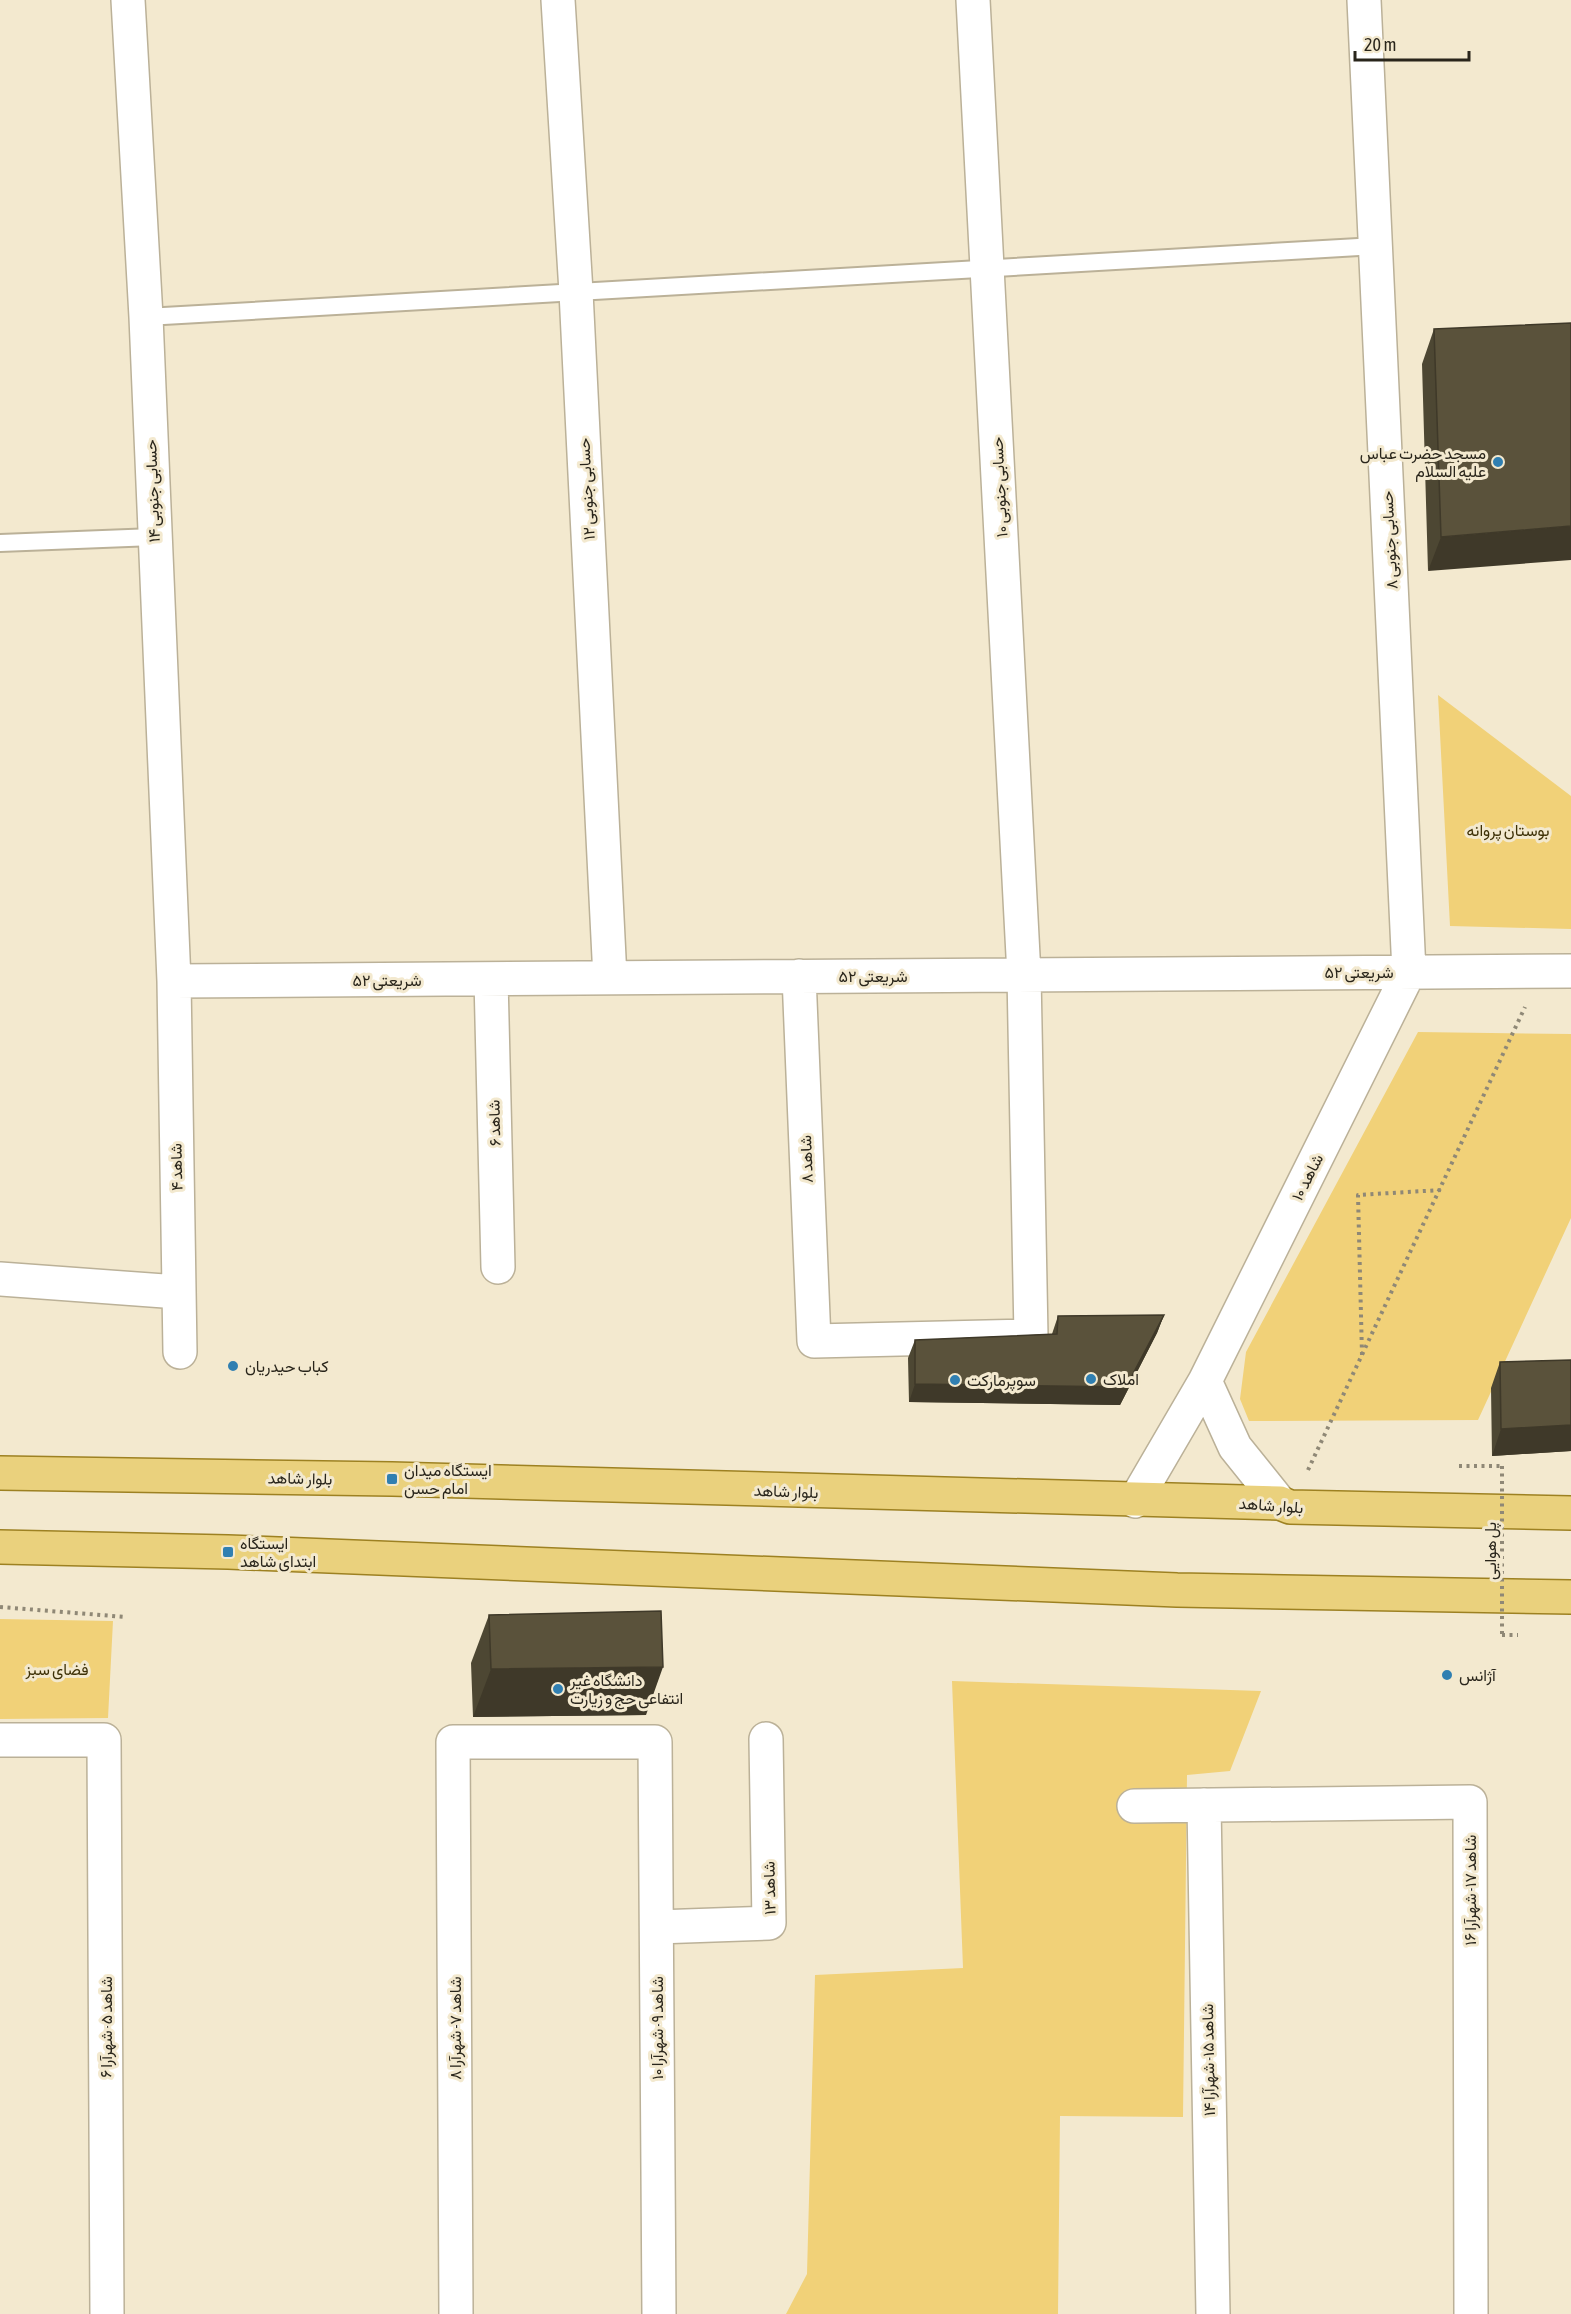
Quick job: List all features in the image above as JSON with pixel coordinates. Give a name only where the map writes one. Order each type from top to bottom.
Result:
[{"type":"main road","name":"بلوار شاهد","points":[[0,1473],[392,1479],[1571,1513]]},
{"type":"main road","points":[[0,1547],[228,1552],[1177,1590],[1571,1597]]},
{"type":"street","name":"حسابی جنوبی ۱۴","points":[[128,0],[146,317],[174,981]]},
{"type":"street","name":"حسابی جنوبی ۱۲","points":[[558,0],[576,292],[610,978]]},
{"type":"street","name":"حسابی جنوبی ۱۰","points":[[973,0],[1024,975]]},
{"type":"street","name":"حسابی جنوبی ۸","points":[[1364,0],[1409,972]]},
{"type":"street","name":"شریعتی ۵۲","points":[[174,981],[1556,971]]},
{"type":"street","name":"شاهد ۱۰","points":[[1135,1501],[1205,1381],[1409,972]]},
{"type":"street","name":"شاهد ۸","points":[[799,976],[814,1341],[1031,1336],[1024,975]]},
{"type":"street","name":"شاهد ۶","points":[[491,979],[498,1267]]},
{"type":"street","name":"شاهد ۴","points":[[174,981],[180,1352]]},
{"type":"street","points":[[0,1280],[178,1292]]},
{"type":"street","points":[[1205,1381],[1235,1447],[1285,1505]]},
{"type":"street","name":"شاهد ۱۳","points":[[657,1927],[769,1923],[766,1739]]},
{"type":"street","name":"شاهد ۵- شهرآرا ۶","points":[[0,1740],[104,1740],[107,2314]]},
{"type":"street","name":"شاهد ۷- شهرآرا ۸","points":[[456,2314],[453,1742],[655,1742]]},
{"type":"street","name":"شاهد ۹- شهرآرا ۱۰","points":[[655,1742],[659,2314]]},
{"type":"street","name":"شاهد ۱۷- شهرآرا ۱۶","points":[[1134,1806],[1470,1802],[1471,2314]]},
{"type":"street","name":"شاهد ۱۵- شهرآرا ۱۴","points":[[1204,1805],[1213,2314]]},
{"type":"lane","points":[[146,317],[1376,246]]},
{"type":"lane","points":[[0,543],[154,537]]},
{"type":"path","points":[[1285,1505],[1362,1355],[1441,1190],[1556,971]]},
{"type":"path","points":[[1362,1355],[1358,1196],[1441,1190]]},
{"type":"path","name":"پل هوایی","points":[[1459,1466],[1502,1466],[1502,1635]]},
{"type":"path","points":[[0,1607],[126,1617]]},
{"type":"green space","name":"بوستان پروانه","points":[[1438,695],[1571,796],[1571,929],[1450,926]]},
{"type":"green space","points":[[1418,1032],[1571,1034],[1571,1218],[1478,1420],[1249,1421],[1240,1399],[1246,1352]]},
{"type":"green space","name":"فضای سبز","points":[[0,1619],[113,1621],[108,1718],[0,1719]]},
{"type":"green space","points":[[952,1681],[1261,1691],[1230,1771],[1187,1775],[1183,2117],[1060,2116],[1058,2314],[786,2314],[807,2274],[815,1975],[963,1968]]},
{"type":"building","name":"مسجد حضرت عباس علیه السلام","points":[[1571,323],[1571,526],[1441,537],[1434,329]]},
{"type":"building","points":[[1164,1315],[1126,1387],[915,1384],[915,1340],[1057,1334],[1058,1316]]},
{"type":"building","points":[[1571,1360],[1571,1425],[1501,1429],[1500,1362]]},
{"type":"building","points":[[661,1611],[663,1667],[491,1669],[489,1615]]},
{"type":"place","name":"مسجد حضرت عباس علیه السلام","points":[[1498,462]]},
{"type":"place","name":"کباب حیدریان","points":[[233,1366]]},
{"type":"place","name":"املاک","points":[[1091,1379]]},
{"type":"place","name":"سوپرمارکت","points":[[955,1380]]},
{"type":"place","name":"ایستگاه میدان امام حسن","points":[[392,1479]]},
{"type":"place","name":"ایستگاه ابتدای شاهد","points":[[228,1552]]},
{"type":"place","name":"آژانس","points":[[1447,1675]]},
{"type":"place","name":"دانشگاه غیر انتفاعی حج و زیارت","points":[[558,1689]]}]
